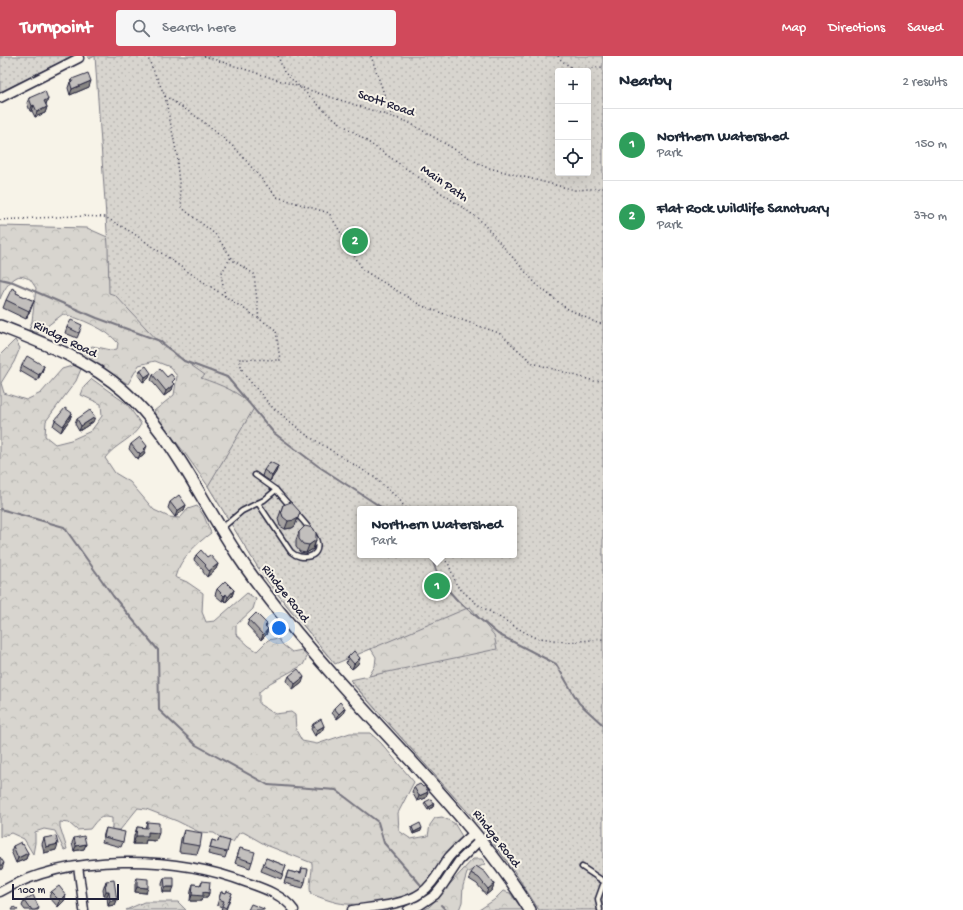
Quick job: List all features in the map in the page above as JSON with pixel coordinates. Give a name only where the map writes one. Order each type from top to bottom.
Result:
[{"type":"street","points":[[0,98],[79,58]]},
{"type":"street","name":"Rindge Road","points":[[0,326],[76,359],[104,375],[139,405],[167,439],[221,528],[262,589],[338,681],[477,836],[505,873],[530,910]]},
{"type":"street","points":[[352,910],[399,902],[421,893],[434,881],[449,857],[477,836]]},
{"type":"street","points":[[408,910],[426,902],[438,892],[477,836]]},
{"type":"street","points":[[0,892],[26,879],[43,873],[78,866],[104,863],[144,862],[202,870],[235,878],[270,891],[283,899],[294,910]]},
{"type":"street","points":[[78,866],[84,910]]},
{"type":"lane","points":[[255,475],[276,490],[314,535],[317,549],[314,554],[304,558],[294,555],[258,503]]},
{"type":"lane","points":[[221,528],[246,508],[268,498],[276,490]]},
{"type":"lane","points":[[582,867],[603,881]]},
{"type":"lane","points":[[600,910],[598,899],[603,885]]},
{"type":"path","points":[[147,56],[165,96],[178,160],[177,165],[182,208],[215,234],[234,261],[254,274],[259,319]]},
{"type":"path","name":"Scott Road","points":[[204,56],[408,122],[485,166],[575,190],[603,188]]},
{"type":"path","name":"Main Path","points":[[278,56],[284,72],[329,115],[479,219],[538,286],[566,308],[597,323],[603,324]]},
{"type":"path","points":[[371,56],[392,117]]},
{"type":"path","points":[[558,56],[560,60],[574,70],[603,67]]},
{"type":"path","points":[[165,96],[200,119],[236,149],[277,197],[329,213],[363,270],[422,306],[499,333],[533,363],[594,382],[603,380]]},
{"type":"path","points":[[0,220],[75,216],[105,217],[133,233],[276,330],[280,360],[240,358],[243,373],[271,406],[305,434],[374,477],[399,499],[404,506]]},
{"type":"path","points":[[225,296],[221,274],[231,257]]},
{"type":"path","points":[[444,558],[450,565],[457,586],[477,604],[533,638],[567,642],[603,639]]},
{"type":"green space","points":[[0,56],[73,56],[0,92]]},
{"type":"green space","points":[[87,56],[95,56],[89,59]]},
{"type":"green space","points":[[95,56],[603,56],[603,910],[539,910],[514,871],[482,828],[350,680],[497,649],[494,635],[470,607],[335,664],[267,581],[208,486],[254,408],[249,402],[236,393],[223,386],[201,378],[205,375],[161,344],[115,295],[109,293],[108,246]]},
{"type":"green space","points":[[0,226],[87,228],[525,422],[539,910],[514,871],[482,828],[351,682],[369,676],[375,666],[376,657],[371,649],[348,655],[328,656],[259,569],[208,486],[155,415],[154,411],[174,395],[177,376],[170,367],[155,361],[139,365],[128,384],[84,356],[88,349],[92,346],[111,350],[117,349],[118,343],[107,333],[85,321],[63,314],[38,333],[29,330],[32,321],[36,288],[30,279],[20,276],[17,277],[11,281],[0,299]]},
{"type":"green space","points":[[15,340],[20,348],[14,362],[1,383],[4,393],[26,400],[41,393],[62,369],[75,365],[81,369],[76,381],[46,421],[45,436],[55,444],[71,440],[91,431],[102,416],[101,404],[81,395],[84,387],[92,379],[127,404],[141,424],[134,434],[109,453],[105,458],[115,473],[130,482],[154,510],[169,517],[180,518],[188,509],[197,506],[204,516],[211,533],[189,552],[177,570],[175,577],[187,582],[203,593],[202,612],[206,622],[215,621],[247,593],[256,599],[253,609],[236,625],[236,634],[257,651],[268,640],[278,638],[283,645],[292,652],[302,650],[307,657],[303,665],[270,683],[259,692],[259,704],[275,714],[291,712],[295,715],[296,730],[302,741],[317,744],[350,733],[370,733],[381,743],[414,782],[398,813],[399,831],[411,839],[428,836],[430,825],[435,818],[442,817],[454,823],[463,838],[443,857],[429,881],[418,892],[403,899],[384,903],[354,904],[333,901],[311,894],[310,887],[312,863],[266,845],[243,832],[239,833],[233,842],[224,840],[214,833],[199,832],[177,821],[146,809],[138,808],[120,830],[112,830],[112,818],[108,817],[99,819],[90,829],[77,830],[69,823],[60,822],[60,827],[67,849],[64,850],[55,831],[44,829],[35,832],[33,854],[24,839],[11,833],[0,837],[0,355]]},
{"type":"green space","points":[[473,859],[482,859],[485,864],[467,873],[463,886],[462,902],[459,910],[423,910],[429,907]]},
{"type":"green space","points":[[503,891],[510,893],[523,910],[479,910],[494,900]]},
{"type":"green space","points":[[144,902],[178,902],[186,910],[126,910]]},
{"type":"building","points":[[88,73],[91,81],[72,89],[70,82],[73,81],[72,79]]},
{"type":"building","points":[[45,91],[48,99],[44,101],[47,107],[37,112],[34,105],[32,106],[29,98]]},
{"type":"building","points":[[12,288],[17,291],[16,293],[34,301],[29,311],[6,300]]},
{"type":"building","points":[[71,320],[82,325],[79,333],[67,327]]},
{"type":"building","points":[[27,356],[44,366],[39,375],[22,365]]},
{"type":"building","points":[[146,366],[151,373],[145,377],[140,370]]},
{"type":"building","points":[[160,369],[167,377],[171,374],[175,379],[172,382],[174,384],[166,391],[153,375]]},
{"type":"building","points":[[65,408],[72,413],[63,426],[55,420]]},
{"type":"building","points":[[90,410],[95,417],[81,426],[77,419]]},
{"type":"building","points":[[140,437],[147,446],[140,454],[131,444]]},
{"type":"building","points":[[270,462],[278,466],[272,476],[264,470]]},
{"type":"building","points":[[179,495],[186,505],[177,511],[170,502]]},
{"type":"building","points":[[291,502],[300,512],[298,518],[288,521],[283,517],[281,511],[283,505]]},
{"type":"building","points":[[305,526],[313,528],[316,533],[316,540],[309,545],[303,544],[299,539],[299,532]]},
{"type":"building","points":[[201,550],[207,557],[210,555],[218,564],[209,571],[205,566],[206,565],[196,555]]},
{"type":"building","points":[[225,581],[234,590],[228,597],[226,594],[224,596],[217,589]]},
{"type":"building","points":[[256,613],[267,624],[265,626],[268,629],[263,635],[249,620]]},
{"type":"building","points":[[354,651],[360,658],[354,664],[348,657]]},
{"type":"building","points":[[298,669],[304,677],[295,684],[289,676]]},
{"type":"building","points":[[340,702],[345,708],[339,714],[334,708]]},
{"type":"building","points":[[321,719],[324,726],[317,730],[313,724]]},
{"type":"building","points":[[420,784],[423,787],[425,786],[428,792],[419,796],[414,787]]},
{"type":"building","points":[[431,799],[434,804],[429,807],[425,802]]},
{"type":"building","points":[[147,822],[159,823],[159,833],[148,832],[148,836],[136,836],[137,827],[147,828]]},
{"type":"building","points":[[420,823],[422,828],[414,832],[412,827]]},
{"type":"building","points":[[106,828],[125,832],[123,842],[104,837]]},
{"type":"building","points":[[184,830],[202,833],[200,846],[182,843]]},
{"type":"building","points":[[56,836],[58,844],[46,847],[44,838]]},
{"type":"building","points":[[84,836],[86,844],[76,846],[74,838]]},
{"type":"building","points":[[219,838],[230,841],[227,852],[210,848],[212,840],[218,842]]},
{"type":"building","points":[[21,842],[28,853],[18,858],[13,846]]},
{"type":"building","points":[[240,848],[255,852],[252,862],[237,857]]},
{"type":"building","points":[[0,857],[4,863],[0,866]]},
{"type":"building","points":[[266,858],[286,866],[283,874],[263,865]]},
{"type":"building","points":[[476,866],[485,872],[494,884],[488,889],[479,878],[471,873]]},
{"type":"building","points":[[302,868],[308,869],[305,882],[286,878],[288,871],[301,873]]},
{"type":"building","points":[[137,878],[148,879],[148,888],[137,887]]},
{"type":"building","points":[[164,878],[174,878],[174,887],[165,887]]},
{"type":"building","points":[[114,880],[117,900],[110,901],[109,891],[106,891],[105,884],[107,884],[106,881]]},
{"type":"building","points":[[202,881],[210,882],[209,893],[203,892],[203,896],[192,895],[193,884],[201,885]]},
{"type":"building","points":[[59,886],[66,895],[60,901],[51,892]]},
{"type":"building","points":[[227,891],[232,893],[226,908],[222,906],[224,901],[219,899],[221,892],[226,893]]},
{"type":"building","points":[[33,895],[39,908],[35,910],[32,910],[30,907],[29,908],[24,901]]},
{"type":"building","points":[[251,904],[264,909],[264,910],[248,910]]},
{"type":"waterway","points":[[0,279],[13,282],[97,318],[160,341],[184,361],[227,377],[274,433],[318,466],[379,506]]},
{"type":"waterway","points":[[0,509],[64,527],[113,596],[158,650],[159,710],[196,745],[268,785],[336,790],[378,822],[384,843],[420,884]]},
{"type":"waterway","points":[[431,558],[440,581],[458,601],[498,634],[556,664],[579,703],[603,725]]},
{"type":"waterway","points":[[441,905],[446,910]]},
{"type":"place","name":"Flat Rock Wildlife Sanctuary","points":[[355,241]]},
{"type":"place","name":"Northern Watershed","points":[[437,586]]}]
